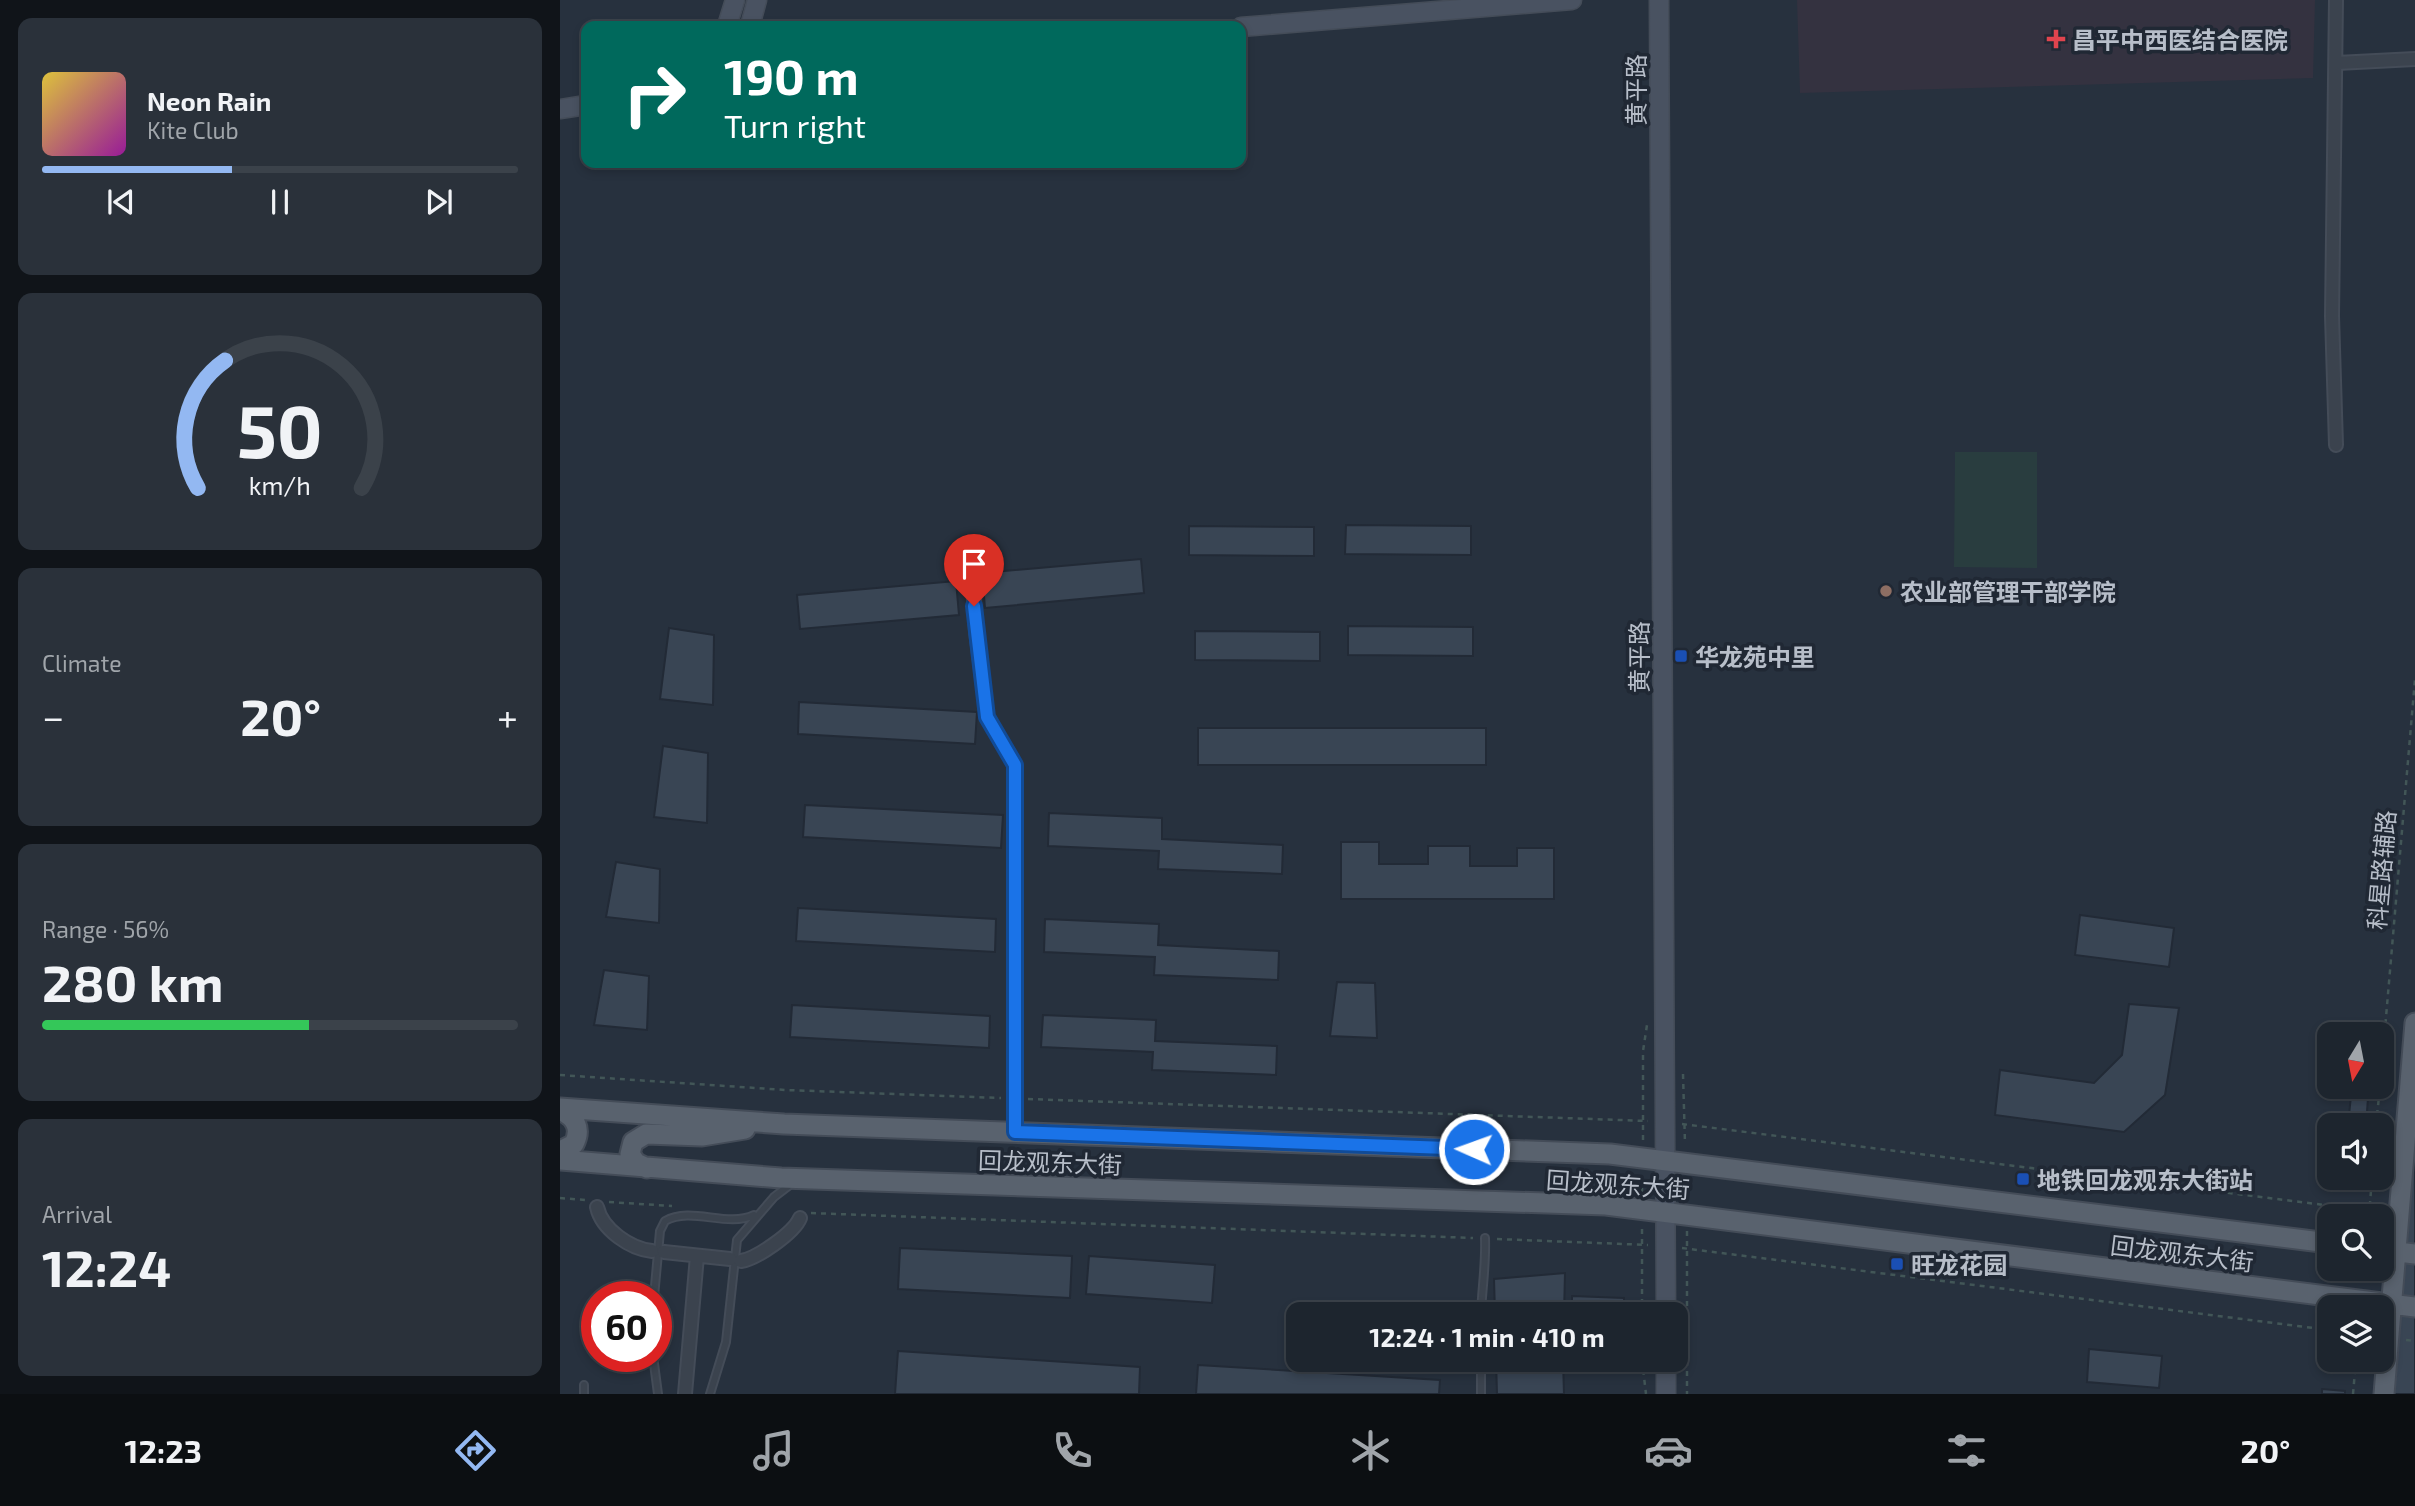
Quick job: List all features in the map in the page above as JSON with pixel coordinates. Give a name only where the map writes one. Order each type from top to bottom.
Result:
[{"type":"main road","points":[[729,21],[735,0]]},
{"type":"main road","points":[[751,21],[757,0]]},
{"type":"main road","points":[[1246,27],[1572,0]]},
{"type":"main road","name":"黄平路","points":[[1659,0],[1666,1302]]},
{"type":"main road","points":[[560,109],[581,106]]},
{"type":"main road","points":[[2392,1295],[2415,1023]]},
{"type":"main road","points":[[560,1109],[575,1121],[578,1133],[574,1144],[560,1152]]},
{"type":"main road","name":"回龙观东大街","points":[[560,1109],[784,1124],[1643,1157],[2317,1241]]},
{"type":"main road","points":[[650,1168],[638,1165],[631,1157],[631,1145],[642,1135],[702,1136],[784,1124]]},
{"type":"main road","name":"回龙观东大街","points":[[560,1160],[830,1180],[1642,1208],[2321,1295]]},
{"type":"main road","name":"回龙观东大街","points":[[2394,1304],[2415,1307]]},
{"type":"main road","points":[[1666,1372],[1667,1394]]},
{"type":"main road","points":[[2384,1394],[2386,1372]]},
{"type":"street","points":[[2336,0],[2332,316],[2336,445]]},
{"type":"street","points":[[2337,63],[2415,59]]},
{"type":"street","points":[[971,554],[975,631],[987,717],[1015,765],[1015,1132]]},
{"type":"street","points":[[595,1203],[601,1217],[629,1246],[658,1252],[735,1260],[757,1256],[795,1227],[800,1215]]},
{"type":"street","points":[[685,1394],[697,1256]]},
{"type":"lane","points":[[710,1394],[726,1342],[737,1240],[761,1211],[792,1184],[830,1180]]},
{"type":"lane","points":[[655,1281],[660,1231],[665,1221],[679,1216],[739,1221],[761,1211]]},
{"type":"lane","points":[[1481,1302],[1482,1286],[1486,1277],[1485,1238]]},
{"type":"lane","points":[[655,1372],[658,1394]]},
{"type":"lane","points":[[1481,1372],[1481,1394]]},
{"type":"lane","points":[[584,1385],[584,1394]]},
{"type":"path","name":"科星路辅路","points":[[2386,1022],[2415,679]]},
{"type":"path","points":[[560,1075],[761,1089],[1602,1119]]},
{"type":"path","points":[[1642,1302],[1643,1091]]},
{"type":"path","points":[[1684,1093],[1687,1394]]},
{"type":"path","points":[[1741,1131],[2317,1204]]},
{"type":"path","points":[[560,1198],[595,1203],[675,1206]]},
{"type":"path","points":[[2394,1214],[2399,1215]]},
{"type":"path","points":[[800,1215],[1593,1242]]},
{"type":"path","points":[[1723,1253],[2317,1328]]},
{"type":"path","points":[[1643,1372],[1646,1394]]},
{"type":"path","points":[[2353,1394],[2355,1372]]},
{"type":"shaded area","name":"昌平中西医结合医院","points":[[1797,0],[2315,0],[2313,78],[1800,93]]},
{"type":"green space","points":[[1955,452],[2037,452],[2037,568],[1954,567]]},
{"type":"building","points":[[1346,525],[1471,526],[1471,555],[1345,554]]},
{"type":"building","points":[[1189,526],[1314,527],[1314,556],[1189,555]]},
{"type":"building","points":[[1141,559],[1144,593],[985,608],[982,573]]},
{"type":"building","points":[[956,581],[959,615],[800,629],[797,595]]},
{"type":"building","points":[[1348,626],[1473,627],[1473,656],[1348,655]]},
{"type":"building","points":[[669,628],[714,635],[713,705],[660,699]]},
{"type":"building","points":[[1195,631],[1320,632],[1320,661],[1195,660]]},
{"type":"building","points":[[799,702],[977,712],[975,744],[798,734]]},
{"type":"building","points":[[1198,728],[1486,728],[1486,765],[1198,765]]},
{"type":"building","points":[[663,746],[708,753],[707,823],[654,817]]},
{"type":"building","points":[[805,805],[1003,815],[1001,848],[803,837]]},
{"type":"building","points":[[1049,813],[1162,818],[1162,839],[1283,845],[1282,874],[1158,869],[1159,851],[1048,846]]},
{"type":"building","points":[[1341,842],[1379,842],[1379,864],[1428,864],[1428,846],[1470,846],[1470,866],[1517,866],[1517,848],[1554,848],[1554,899],[1341,899]]},
{"type":"building","points":[[616,862],[660,869],[659,923],[606,917]]},
{"type":"building","points":[[798,908],[996,919],[995,952],[796,941]]},
{"type":"building","points":[[2080,915],[2174,928],[2169,967],[2075,955]]},
{"type":"building","points":[[1045,919],[1159,924],[1158,945],[1279,951],[1278,980],[1154,975],[1155,957],[1044,952]]},
{"type":"building","points":[[604,970],[649,976],[647,1030],[594,1025]]},
{"type":"building","points":[[1337,982],[1375,983],[1377,1038],[1330,1036]]},
{"type":"building","points":[[2129,1004],[2179,1008],[2165,1095],[2124,1132],[1995,1115],[2000,1070],[2094,1083],[2122,1055]]},
{"type":"building","points":[[792,1005],[990,1016],[989,1048],[790,1037]]},
{"type":"building","points":[[1043,1015],[1156,1020],[1155,1041],[1277,1046],[1276,1075],[1152,1070],[1153,1052],[1041,1047]]},
{"type":"building","points":[[2351,1099],[2368,1099],[2367,1113],[2349,1113]]},
{"type":"building","points":[[2415,1133],[2415,1394],[2375,1394],[2378,1372],[2394,1372],[2394,1295],[2390,1295]]},
{"type":"building","points":[[900,1248],[1072,1256],[1070,1298],[898,1289]]},
{"type":"building","points":[[1089,1256],[1215,1265],[1212,1303],[1086,1294]]},
{"type":"building","points":[[1565,1273],[1564,1302],[1495,1302],[1494,1279]]},
{"type":"building","points":[[1572,1296],[1624,1298],[1624,1302],[1572,1302]]},
{"type":"building","points":[[2089,1349],[2162,1356],[2159,1388],[2087,1382]]},
{"type":"building","points":[[898,1351],[1140,1367],[1139,1394],[895,1394]]},
{"type":"building","points":[[1198,1365],[1440,1380],[1439,1394],[1196,1394]]},
{"type":"building","points":[[1496,1372],[1563,1372],[1564,1394],[1497,1394]]},
{"type":"building","points":[[2322,1389],[2345,1391],[2345,1394],[2322,1394]]},
{"type":"place","name":"昌平中西医结合医院","points":[[2056,39]]},
{"type":"place","name":"农业部管理干部学院","points":[[1886,591]]},
{"type":"place","name":"华龙苑中里","points":[[1681,656]]},
{"type":"place","name":"地铁回龙观东大街站","points":[[2023,1179]]},
{"type":"place","name":"旺龙花园","points":[[1897,1264]]},
{"type":"route","points":[[974,606],[987,717],[1015,765],[1015,1132],[1474,1149]]}]
